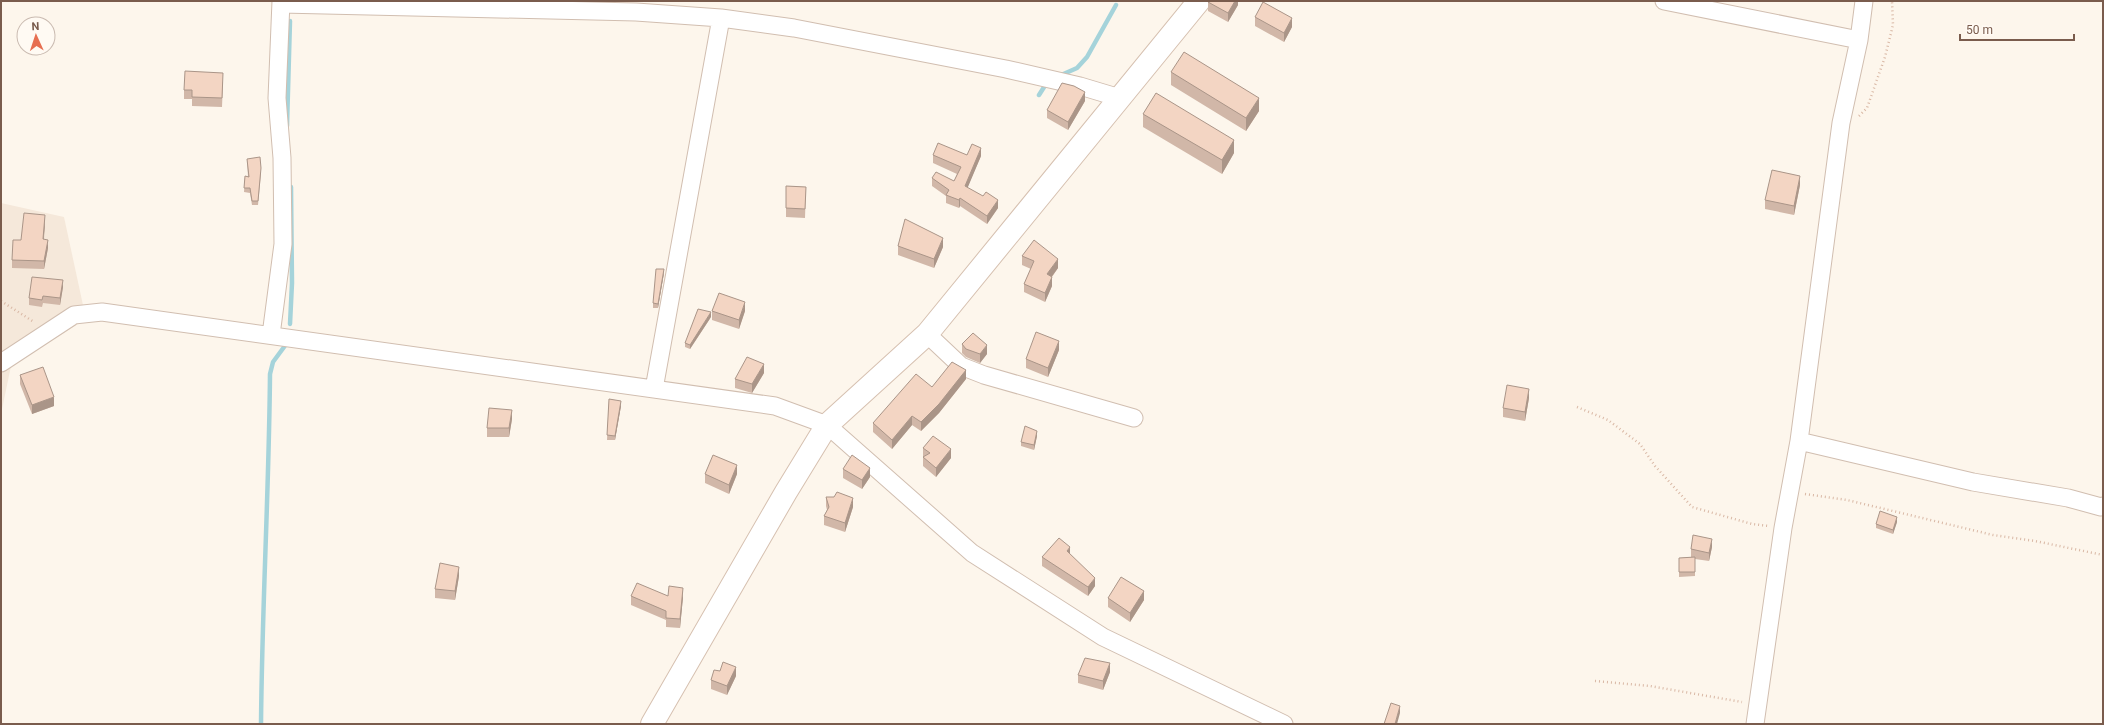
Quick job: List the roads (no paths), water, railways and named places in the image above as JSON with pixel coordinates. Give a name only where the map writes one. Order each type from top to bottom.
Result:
[{"type":"street","points":[[1664,1],[1859,40]]},
{"type":"street","points":[[1755,724],[1783,528],[1799,441],[1840,123],[1859,40],[1864,1]]},
{"type":"street","points":[[271,335],[283,244],[282,158],[277,98],[281,2],[636,12],[721,18],[794,28],[998,67],[1080,86],[1120,98]]},
{"type":"street","points":[[652,724],[786,492],[827,425],[927,334],[1120,98],[1196,2]]},
{"type":"street","points":[[654,389],[721,18]]},
{"type":"street","points":[[1,363],[74,315],[102,312],[775,406],[827,425],[972,553],[1103,636],[1284,724]]},
{"type":"street","points":[[927,334],[961,366],[984,375],[1134,418]]},
{"type":"street","points":[[1799,441],[1973,482],[2068,498],[2101,507],[2103,506]]},
{"type":"waterway","points":[[1059,76],[1077,68],[1087,57],[1116,5]]},
{"type":"waterway","points":[[287,126],[290,21]]},
{"type":"waterway","points":[[1039,95],[1046,84]]},
{"type":"waterway","points":[[290,324],[292,283],[291,187]]},
{"type":"waterway","points":[[261,724],[270,374],[273,362],[287,343]]}]
